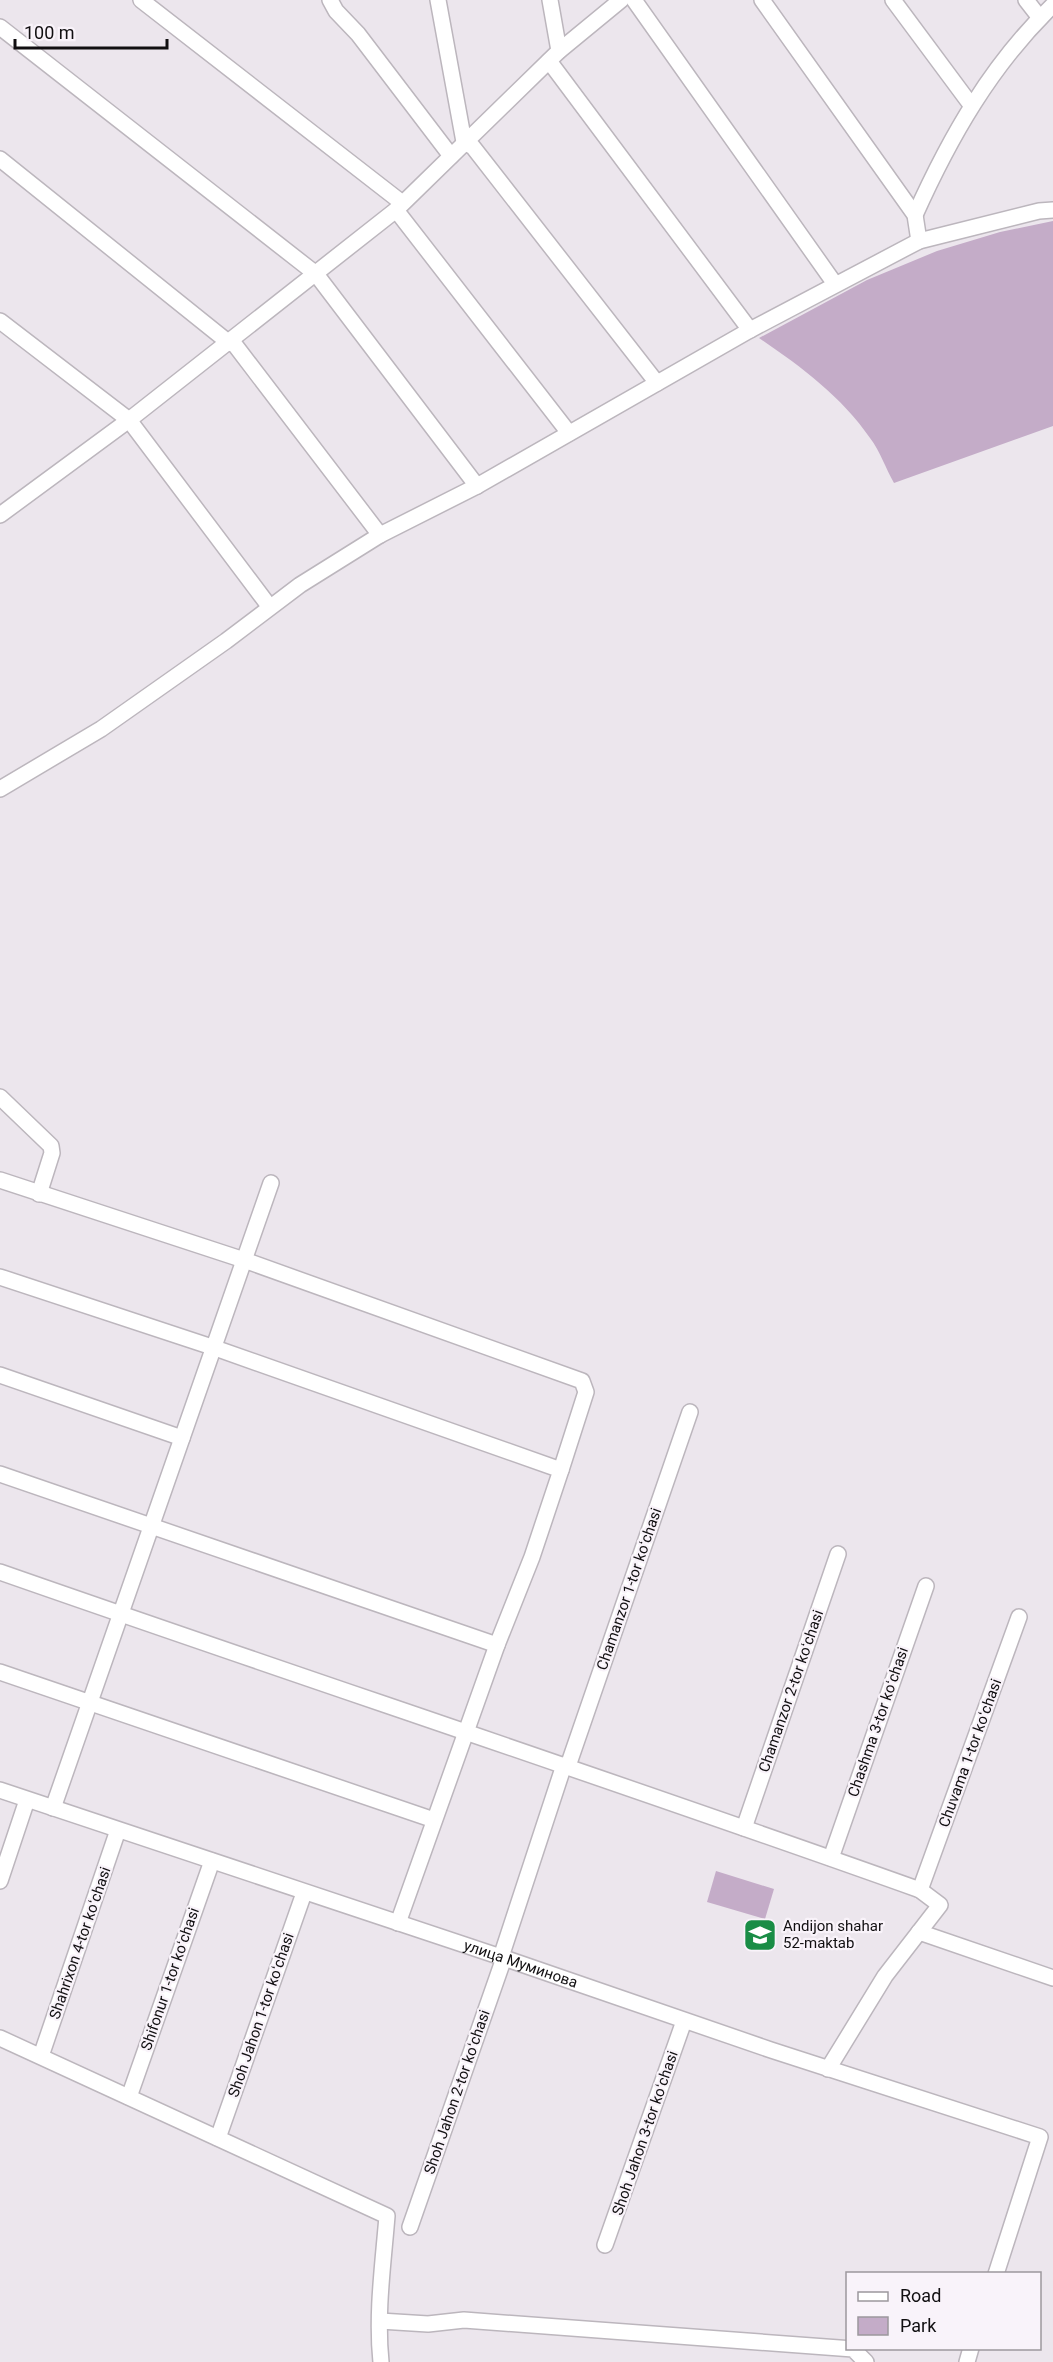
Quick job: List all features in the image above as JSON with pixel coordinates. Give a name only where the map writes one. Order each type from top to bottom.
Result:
[{"type":"street","points":[[141,0],[399,206],[569,433]]},
{"type":"street","points":[[330,0],[336,11],[358,34],[451,156]]},
{"type":"street","points":[[438,0],[464,142]]},
{"type":"street","points":[[550,0],[554,56],[750,330]]},
{"type":"street","points":[[0,515],[129,420],[399,206],[554,56],[621,0]]},
{"type":"street","points":[[634,0],[835,284]]},
{"type":"street","points":[[762,0],[915,215],[919,241]]},
{"type":"street","points":[[893,0],[971,105]]},
{"type":"street","points":[[1026,0],[1040,18]]},
{"type":"street","points":[[915,215],[939,161],[971,105],[1011,50],[1053,5]]},
{"type":"street","points":[[0,27],[316,273],[477,486]]},
{"type":"street","points":[[464,142],[473,147],[657,383]]},
{"type":"street","points":[[0,159],[228,342],[235,345],[381,535]]},
{"type":"street","points":[[0,789],[101,729],[218,648],[269,606],[381,535],[477,486],[750,330],[919,241],[1053,210]]},
{"type":"street","points":[[0,321],[129,420],[269,606]]},
{"type":"street","points":[[0,1097],[51,1146],[52,1153],[39,1194]]},
{"type":"street","points":[[0,1180],[244,1260],[582,1381],[586,1392],[532,1557],[497,1645],[398,1923]]},
{"type":"street","points":[[53,1808],[271,1183]]},
{"type":"street","points":[[0,1277],[215,1348],[561,1470]]},
{"type":"street","points":[[0,1375],[182,1438]]},
{"type":"street","name":"Chamanzor 1-tor koʻchasi","points":[[503,1957],[566,1766],[690,1412]]},
{"type":"street","points":[[0,1474],[497,1645]]},
{"type":"street","name":"Chamanzor 2-tor koʻchasi","points":[[744,1828],[838,1554]]},
{"type":"street","points":[[0,1572],[921,1890],[940,1905],[885,1976],[828,2069]]},
{"type":"street","name":"Chashma 3-tor koʻchasi","points":[[831,1858],[926,1586]]},
{"type":"street","name":"Chuvama 1-tor koʻchasi","points":[[921,1890],[1019,1617]]},
{"type":"street","points":[[0,1672],[434,1820]]},
{"type":"street","name":"улица Муминова","points":[[0,1790],[304,1893],[503,1957],[684,2021],[1040,2137],[997,2272]]},
{"type":"street","points":[[0,1881],[27,1800]]},
{"type":"street","name":"Shahrixon 4-tor koʻchasi","points":[[41,2056],[118,1830]]},
{"type":"street","name":"Shifonur 1-tor koʻchasi","points":[[129,2097],[212,1861]]},
{"type":"street","name":"Shoh Jahon 1-tor koʻchasi","points":[[218,2138],[304,1893]]},
{"type":"street","points":[[919,1932],[1053,1978]]},
{"type":"street","name":"Shoh Jahon 2-tor koʻchasi","points":[[410,2227],[503,1957]]},
{"type":"street","name":"Shoh Jahon 3-tor koʻchasi","points":[[606,2245],[684,2021]]},
{"type":"street","points":[[0,2038],[387,2216],[380,2321],[381,2362]]},
{"type":"street","points":[[380,2321],[428,2324],[464,2320],[846,2348]]},
{"type":"street","points":[[854,2350],[866,2362]]},
{"type":"green space","points":[[1053,221],[1053,426],[894,483],[874,443],[833,395],[759,338],[867,280],[937,251],[1000,232]]},
{"type":"green space","points":[[716,1871],[774,1889],[765,1919],[707,1902]]},
{"type":"place","name":"Andijon shahar 52-maktab","points":[[760,1935]]}]
